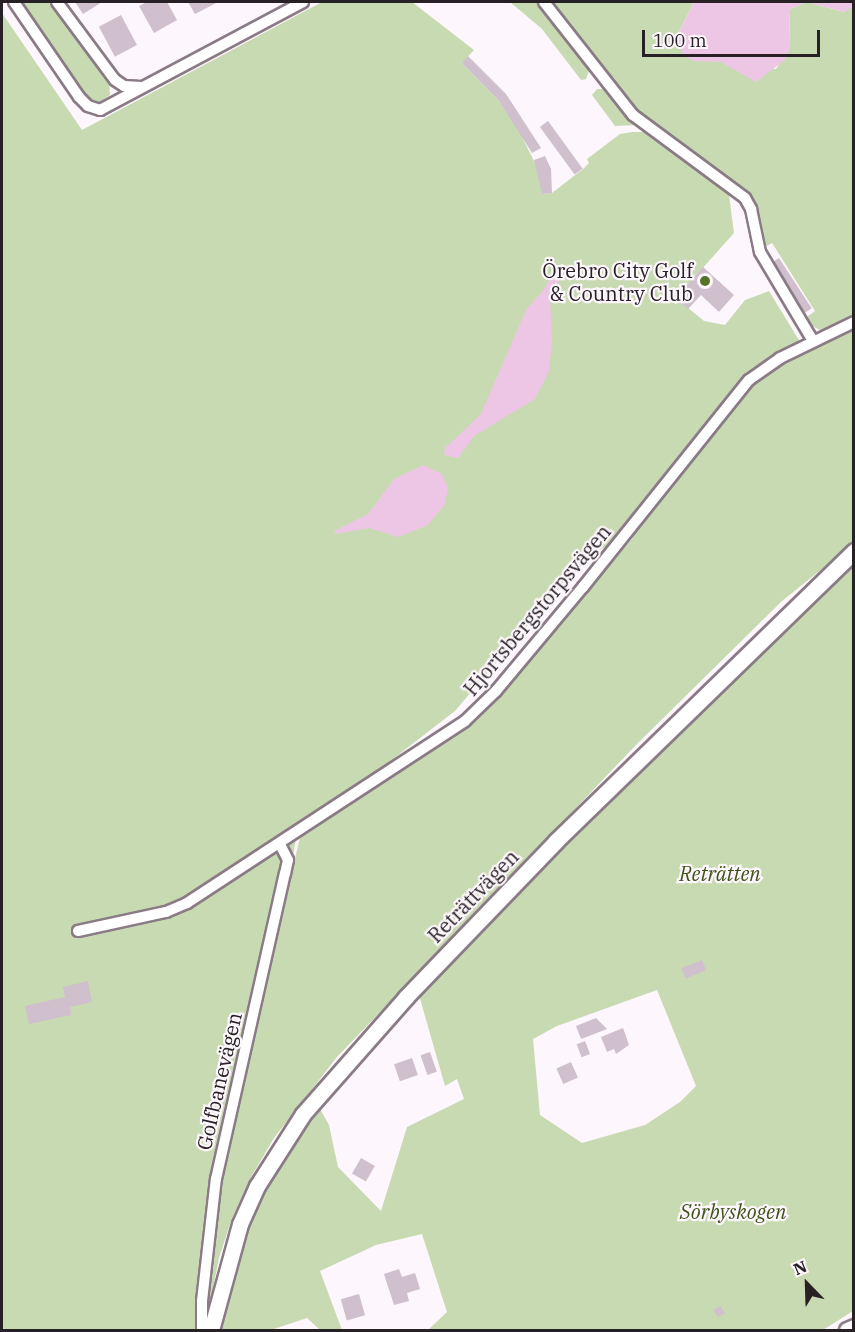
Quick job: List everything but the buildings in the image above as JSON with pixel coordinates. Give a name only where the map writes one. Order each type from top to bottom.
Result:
[{"type":"street","points":[[14,2],[88,106],[100,110],[303,2]]},
{"type":"street","points":[[57,2],[115,80],[124,86],[141,87]]},
{"type":"street","points":[[544,2],[633,115],[745,198],[755,224],[760,252],[813,341]]},
{"type":"street","points":[[114,103],[115,80]]},
{"type":"street","name":"Hjortsbergstorpsvägen","points":[[78,931],[166,912],[187,903],[280,844],[481,707],[584,587],[749,380],[762,368],[854,322]]},
{"type":"street","name":"Reträttvägen","points":[[211,1330],[240,1224],[277,1152],[309,1106],[406,997],[556,841],[854,551]]},
{"type":"street","name":"Golfbanevägen","points":[[202,1330],[216,1179],[288,860],[280,844]]},
{"type":"street","points":[[847,1330],[854,1327]]},
{"type":"green space","points":[[20,2],[54,2],[109,81],[110,95],[99,102],[84,97]]},
{"type":"green space","points":[[322,2],[412,2],[474,50],[462,63],[499,101],[518,129],[539,171],[542,194],[552,193],[583,169],[589,163],[587,159],[620,134],[632,132],[646,132],[728,187],[734,233],[676,298],[704,321],[725,325],[745,300],[769,291],[805,350],[853,326],[853,544],[782,601],[639,742],[337,1057],[274,1138],[251,1177],[232,1218],[219,1258],[206,1324],[205,1246],[197,1330],[2,1330],[2,13],[82,130]],"holes":[[[633,538],[482,710],[414,762],[300,838],[286,894],[297,833],[455,711],[585,558],[619,540]]]},
{"type":"green space","points":[[510,2],[539,2],[547,10],[590,68],[586,79],[581,80],[542,29]]},
{"type":"green space","points":[[552,2],[694,2],[677,36],[729,66],[776,69],[789,50],[790,9],[807,2],[844,12],[853,6],[853,317],[823,332],[813,326],[807,317],[815,311],[772,243],[765,247],[762,243],[755,206],[748,192],[634,110]]},
{"type":"green space","points":[[597,89],[605,89],[638,125],[615,126],[592,95]]},
{"type":"green space","name":"Reträtten","points":[[853,559],[853,1311],[823,1330],[428,1330],[447,1312],[422,1234],[376,1245],[320,1271],[342,1330],[320,1330],[307,1318],[271,1330],[214,1330],[245,1230],[270,1177],[318,1105],[329,1125],[338,1167],[381,1211],[407,1127],[464,1099],[457,1079],[445,1086],[419,995],[424,987],[530,877]],"holes":[[[657,990],[696,1086],[680,1102],[645,1125],[582,1143],[540,1115],[533,1039],[557,1026]]]},
{"type":"shaded area","points":[[694,2],[807,2],[790,9],[789,50],[785,60],[756,82],[721,62],[693,61],[683,54],[677,36]]},
{"type":"shaded area","points":[[807,2],[853,2],[854,6],[844,12]]},
{"type":"shaded area","points":[[561,268],[562,275],[550,297],[552,341],[549,371],[535,399],[474,436],[458,458],[444,455],[445,448],[481,414],[526,310],[545,288],[554,269]]},
{"type":"shaded area","points":[[423,465],[442,474],[448,488],[445,504],[428,525],[398,537],[369,528],[336,534],[334,531],[368,514],[394,479]]},
{"type":"place","name":"Örebro City Golf & Country Club","points":[[705,281]]},
{"type":"park label","name":"Sörbyskogen","points":[[733,1211]]}]
